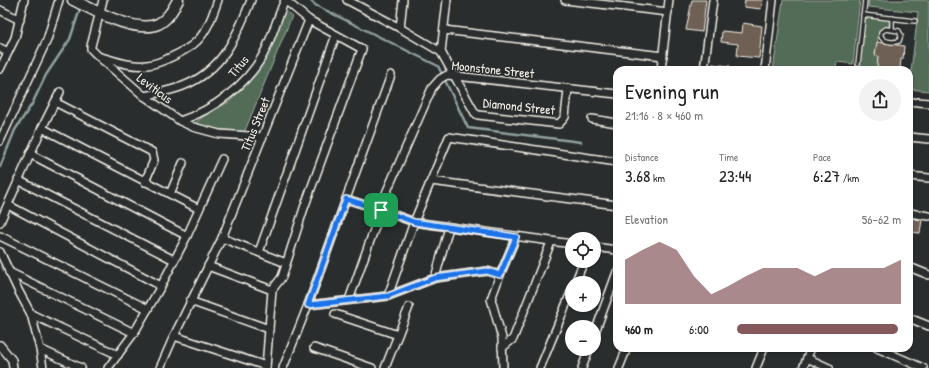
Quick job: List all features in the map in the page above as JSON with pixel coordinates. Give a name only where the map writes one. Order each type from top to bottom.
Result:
[{"type":"street","points":[[0,69],[15,38],[24,0]]},
{"type":"street","points":[[0,141],[47,40],[59,0]]},
{"type":"street","points":[[73,0],[131,26],[145,27],[159,24],[170,14],[178,0]]},
{"type":"street","points":[[102,0],[91,46],[92,49],[98,56],[124,64],[147,65],[176,55],[197,42],[210,22],[218,0]]},
{"type":"street","points":[[144,96],[183,86],[206,73],[225,53],[238,32],[251,0]]},
{"type":"street","points":[[174,336],[266,367],[272,290],[282,277],[304,208],[362,49],[309,20],[285,0]]},
{"type":"street","name":"Titus","points":[[180,122],[194,117],[210,108],[234,89],[251,72],[263,55],[285,0]]},
{"type":"street","points":[[347,0],[441,52],[447,0]]},
{"type":"street","points":[[400,28],[404,0]]},
{"type":"street","points":[[564,0],[668,12]]},
{"type":"street","points":[[662,66],[669,0]]},
{"type":"street","points":[[705,66],[713,0]]},
{"type":"street","points":[[765,66],[773,0]]},
{"type":"street","points":[[0,10],[20,20]]},
{"type":"street","name":"Titus Street","points":[[160,368],[190,301],[222,238],[309,20]]},
{"type":"street","points":[[444,30],[663,56]]},
{"type":"street","points":[[258,252],[336,35]]},
{"type":"street","points":[[0,48],[8,52]]},
{"type":"street","name":"Diamond Street","points":[[441,52],[475,113],[482,116],[559,124],[565,117],[568,90]]},
{"type":"street","name":"Leviticus","points":[[98,56],[144,96],[180,122],[219,134],[263,137]]},
{"type":"street","points":[[282,368],[308,305],[391,75]]},
{"type":"street","name":"Moonstone Street","points":[[349,300],[381,210],[384,194],[432,88],[440,78],[447,75],[568,90],[613,94]]},
{"type":"street","points":[[0,222],[42,128],[60,92]]},
{"type":"street","points":[[55,102],[152,152],[154,160],[145,182]]},
{"type":"street","points":[[913,102],[929,103]]},
{"type":"street","points":[[592,119],[613,122]]},
{"type":"street","points":[[42,128],[199,209]]},
{"type":"street","points":[[388,296],[414,222],[449,137],[613,161]]},
{"type":"street","points":[[913,137],[929,139]]},
{"type":"street","points":[[30,154],[187,236]]},
{"type":"street","points":[[108,368],[134,333],[161,286],[187,236],[222,159]]},
{"type":"street","points":[[170,194],[183,163]]},
{"type":"street","points":[[913,176],[929,178]]},
{"type":"street","points":[[18,180],[174,260]]},
{"type":"street","points":[[431,181],[613,204]]},
{"type":"street","points":[[346,199],[414,222],[565,243]]},
{"type":"street","points":[[8,205],[161,286]]},
{"type":"street","points":[[913,214],[929,216]]},
{"type":"street","points":[[435,278],[449,227]]},
{"type":"street","points":[[0,236],[148,309]]},
{"type":"street","points":[[503,368],[502,338],[491,299],[516,237]]},
{"type":"street","points":[[222,238],[286,263]]},
{"type":"street","points":[[502,348],[513,339],[551,242]]},
{"type":"street","points":[[601,248],[613,249]]},
{"type":"street","points":[[0,252],[31,314],[43,368]]},
{"type":"street","points":[[208,266],[272,290]]},
{"type":"street","points":[[913,268],[929,275]]},
{"type":"street","points":[[308,305],[388,296],[435,278],[487,271],[500,275]]},
{"type":"street","points":[[9,272],[134,333]]},
{"type":"street","points":[[599,320],[613,283]]},
{"type":"street","points":[[190,301],[269,329]]},
{"type":"street","points":[[385,368],[409,307]]},
{"type":"street","points":[[540,368],[565,307]]},
{"type":"street","points":[[31,314],[118,355]]},
{"type":"street","points":[[335,314],[398,335]]},
{"type":"street","points":[[913,320],[929,326]]},
{"type":"street","points":[[0,345],[12,360],[13,368]]},
{"type":"street","points":[[314,348],[372,368]]},
{"type":"street","points":[[40,349],[81,368]]},
{"type":"street","points":[[619,368],[625,352]]},
{"type":"street","points":[[756,368],[762,352]]},
{"type":"street","points":[[803,368],[809,352]]},
{"type":"street","points":[[886,352],[923,368]]},
{"type":"street","points":[[582,368],[586,356]]},
{"type":"street","points":[[807,358],[829,368]]},
{"type":"lane","points":[[858,64],[865,0]]},
{"type":"lane","points":[[863,15],[915,21]]},
{"type":"lane","points":[[892,18],[892,29]]},
{"type":"lane","points":[[892,29],[897,30],[900,33],[901,38],[897,42],[886,41],[881,38],[883,30],[892,29]]},
{"type":"green space","points":[[783,0],[860,0],[853,64],[837,62],[836,66],[774,66]]},
{"type":"green space","points":[[869,0],[929,0],[929,91],[913,89],[913,66],[912,66],[918,12],[868,7]]},
{"type":"green space","points":[[285,10],[292,16],[244,133],[217,129],[195,123],[209,112],[229,102],[245,86],[265,56]]},
{"type":"green space","points":[[863,13],[872,18],[887,20],[887,16],[890,16],[889,26],[881,28],[879,33],[875,55],[878,56],[877,66],[858,66]]},
{"type":"building","points":[[692,0],[706,0],[702,32],[686,30]]},
{"type":"building","points":[[745,0],[763,0],[761,9],[744,7]]},
{"type":"building","points":[[743,23],[762,26],[759,58],[737,56],[738,44],[721,42],[722,31],[742,33]]},
{"type":"building","points":[[877,42],[904,46],[903,59],[901,59],[900,66],[877,66],[878,56],[875,55]]},
{"type":"building","points":[[712,64],[730,66],[712,66]]},
{"type":"building","points":[[913,218],[922,220],[920,233],[913,232]]},
{"type":"waterway","points":[[310,0],[315,5],[438,66],[468,128],[581,142]]},
{"type":"waterway","points":[[0,167],[15,130],[32,104],[46,75],[70,39],[80,9]]},
{"type":"route","points":[[346,199],[381,210],[414,222],[516,237],[500,275],[487,271],[435,278],[388,296],[308,305],[346,199]]}]
